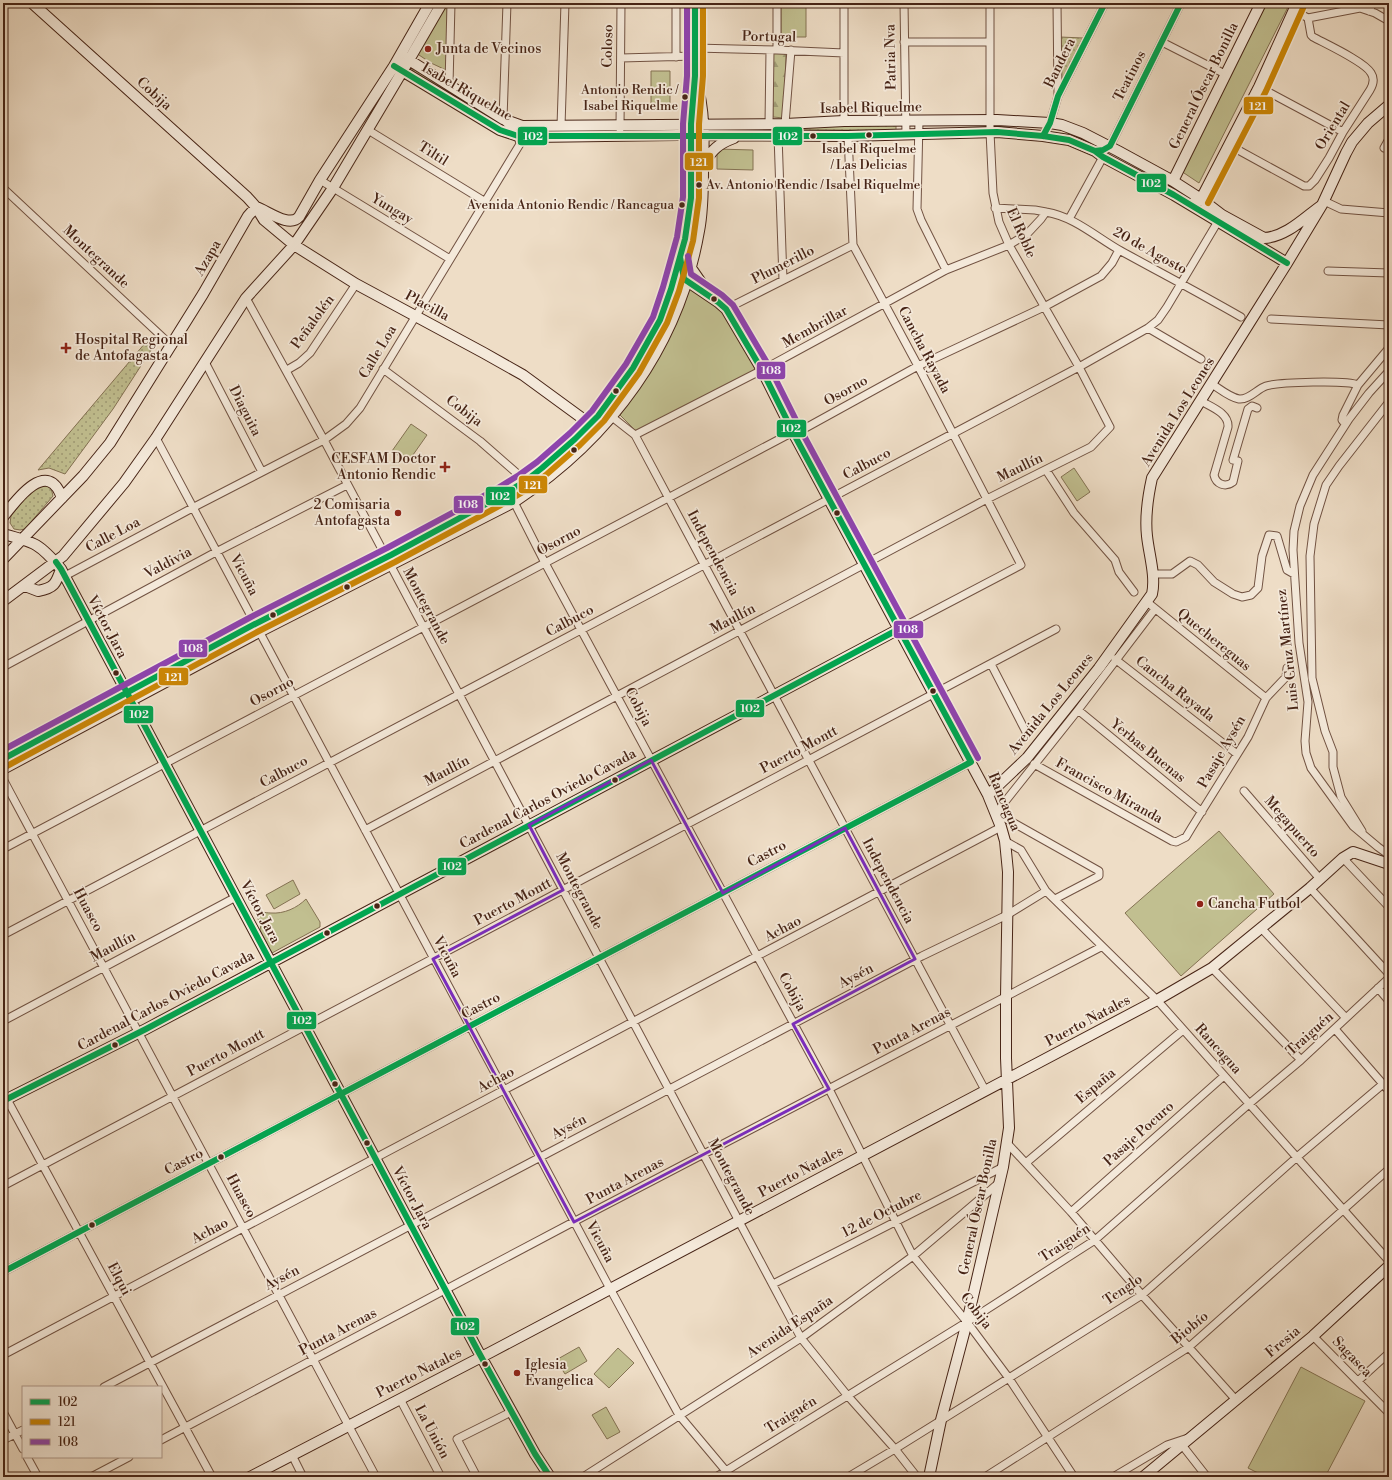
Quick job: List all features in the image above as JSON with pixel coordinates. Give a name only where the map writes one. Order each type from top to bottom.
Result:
[{"type":"street","name":"Cobija","points":[[32,3],[245,195],[256,207]]},
{"type":"street","points":[[25,586],[38,591],[53,587],[61,569],[63,556],[124,483],[156,438],[246,298],[294,245],[333,188],[368,130],[399,68],[401,55],[430,3]]},
{"type":"street","points":[[256,207],[283,219],[293,221],[302,213],[320,180],[399,68],[410,60],[442,3]]},
{"type":"street","points":[[449,85],[451,3]]},
{"type":"street","points":[[507,3],[504,119],[518,136]]},
{"type":"street","points":[[561,126],[565,3]]},
{"type":"street","name":"Coloso","points":[[620,137],[621,3]]},
{"type":"street","points":[[676,3],[676,57]]},
{"type":"street","points":[[388,561],[524,482],[559,453],[605,408],[647,346],[660,320],[671,289],[684,239],[691,198],[691,124],[695,76],[695,3]]},
{"type":"street","points":[[769,124],[777,3]]},
{"type":"street","points":[[844,3],[844,121]]},
{"type":"street","name":"Patria Nva","points":[[904,3],[906,135]]},
{"type":"street","name":"El Roble","points":[[990,3],[990,132],[995,208],[999,222],[1009,245],[1079,367],[1110,427]]},
{"type":"street","points":[[1057,3],[1058,96]]},
{"type":"street","name":"Bandera","points":[[1043,136],[1050,123],[1058,96],[1105,3]]},
{"type":"street","name":"Teatinos","points":[[1110,146],[1181,3]]},
{"type":"street","name":"General Óscar Bonilla","points":[[1173,181],[1260,3]]},
{"type":"street","points":[[1369,11],[1373,3]]},
{"type":"street","points":[[1186,202],[1193,202],[1201,199],[1259,88],[1295,7],[1308,18],[1360,8],[1369,11],[1389,22]]},
{"type":"street","name":"Oriental","points":[[1229,146],[1304,186],[1309,186],[1315,180],[1330,158],[1343,132],[1373,85],[1373,79],[1371,72],[1360,63],[1313,37],[1311,35],[1308,18]]},
{"type":"street","points":[[904,42],[990,42]]},
{"type":"street","points":[[1162,42],[1225,74]]},
{"type":"street","name":"Portugal","points":[[621,58],[676,57],[695,52],[773,50],[844,52]]},
{"type":"street","points":[[785,124],[791,50]]},
{"type":"street","name":"Isabel Riquelme","points":[[401,55],[504,119],[522,126],[619,124],[785,124],[844,121],[991,120],[1062,125],[1110,146],[1173,181],[1201,199],[1220,218],[1287,263]]},
{"type":"street","name":"Isabel Riquelme","points":[[399,68],[500,130],[518,136],[848,136],[990,132],[1043,136],[1070,140],[1099,154],[1186,202],[1264,238],[1270,238],[1291,228],[1323,203]]},
{"type":"street","points":[[3,769],[129,697],[257,628],[388,561],[514,502],[550,477],[586,446],[612,417],[643,375],[670,324],[691,268],[699,230],[703,198],[704,164],[704,125],[700,92],[695,76]]},
{"type":"street","points":[[1259,88],[1343,132]]},
{"type":"street","name":"Avenida Los Leones","points":[[996,814],[1078,710],[1151,606],[1154,585],[1147,535],[1148,504],[1152,478],[1212,384],[1323,203],[1352,142],[1368,123],[1389,105]]},
{"type":"street","points":[[919,121],[917,209],[946,270]]},
{"type":"street","name":"Tiltil","points":[[368,130],[484,202]]},
{"type":"street","points":[[778,135],[783,280]]},
{"type":"street","name":"Calle Loa","points":[[61,569],[193,508],[324,440],[346,424],[360,408],[520,144],[518,136]]},
{"type":"street","points":[[704,164],[712,150],[737,136]]},
{"type":"street","name":"Cancha Rayada","points":[[848,136],[852,245],[918,366],[1020,565]]},
{"type":"street","points":[[1386,150],[1389,139]]},
{"type":"street","points":[[1069,219],[1099,154],[1110,146]]},
{"type":"street","name":"Yungay","points":[[320,180],[450,259]]},
{"type":"street","name":"Montegrande","points":[[3,188],[172,346]]},
{"type":"street","points":[[1323,203],[1341,209],[1389,213]]},
{"type":"street","name":"Placilla","points":[[256,207],[264,220],[294,245],[356,284],[484,352],[523,375],[590,424]]},
{"type":"street","name":"Azapa","points":[[3,559],[92,466],[110,443],[217,272],[248,216],[256,207]]},
{"type":"street","name":"20 de Agosto","points":[[995,208],[1035,210],[1058,214],[1069,219],[1119,250],[1182,283],[1241,317]]},
{"type":"street","points":[[1009,245],[1027,234],[1042,219],[1046,212]]},
{"type":"street","name":"Calbuco","points":[[3,934],[953,434],[1079,367],[1148,328],[1158,320],[1182,283],[1220,218]]},
{"type":"street","name":"Plumerillo","points":[[726,309],[852,245]]},
{"type":"street","name":"Membrillar","points":[[636,435],[762,370],[946,270],[1009,245]]},
{"type":"street","name":"Osorno","points":[[3,849],[793,432],[800,431],[918,366],[1044,307],[1100,276],[1112,263],[1119,250]]},
{"type":"street","points":[[680,257],[682,274],[686,282]]},
{"type":"street","name":"Rancagua","points":[[691,268],[711,298]]},
{"type":"street","points":[[1328,271],[1389,273]]},
{"type":"street","name":"Rancagua","points":[[686,282],[726,309],[762,370],[793,432],[971,762],[988,795],[1005,841],[1021,850],[1046,891],[1101,947],[1157,1000],[1389,1260]]},
{"type":"street","name":"Peñalolén","points":[[286,370],[299,363],[310,353],[356,284]]},
{"type":"street","name":"Montegrande","points":[[246,298],[324,440],[633,1022],[740,1220],[801,1338],[847,1396],[918,1477]]},
{"type":"street","points":[[1271,319],[1389,325]]},
{"type":"street","points":[[1148,328],[1201,360]]},
{"type":"street","name":"Luis Cruz Martínez","points":[[1345,424],[1342,420],[1343,415],[1358,385],[1389,348]]},
{"type":"street","name":"Diaguita","points":[[205,362],[262,472]]},
{"type":"street","name":"Cobija","points":[[384,369],[480,441],[520,476],[524,482]]},
{"type":"street","name":"Luis Cruz Martínez","points":[[1389,372],[1369,393],[1345,424],[1313,475],[1300,506],[1294,531],[1294,574],[1299,643],[1308,702],[1305,741],[1306,753],[1311,768],[1353,826],[1389,855]]},
{"type":"street","points":[[1212,384],[1240,399],[1259,389],[1274,384],[1337,382],[1354,383],[1358,385]]},
{"type":"street","points":[[1201,401],[1223,415],[1228,422],[1228,427],[1214,474],[1217,482],[1226,486],[1233,482],[1238,461],[1233,460],[1248,409],[1252,406],[1257,408]]},
{"type":"street","points":[[1365,836],[1341,797],[1333,767],[1333,752],[1325,731],[1312,678],[1310,556],[1314,524],[1326,485],[1389,402]]},
{"type":"street","name":"Independencia","points":[[612,417],[636,435],[668,498],[985,1090]]},
{"type":"street","name":"Maullín","points":[[365,830],[987,499],[1091,447],[1110,427]]},
{"type":"street","name":"Vicuña","points":[[156,438],[433,959],[679,1415],[731,1477]]},
{"type":"street","points":[[1046,470],[1074,513],[1115,560],[1120,572],[1134,592]]},
{"type":"street","points":[[3,517],[27,489],[37,483],[45,481],[53,483],[59,488],[62,498]]},
{"type":"street","name":"Valdivia","points":[[3,667],[216,552],[347,485]]},
{"type":"street","name":"Cobija","points":[[514,502],[616,696],[829,1089],[913,1256],[967,1322],[1008,1377],[1074,1477]]},
{"type":"street","name":"Víctor Jara","points":[[3,534],[33,543],[44,549],[61,569],[481,1357],[511,1412],[550,1477]]},
{"type":"street","points":[[1152,574],[1172,574],[1190,561],[1198,565],[1214,582],[1233,594],[1242,597],[1251,595],[1258,588],[1262,556],[1269,535],[1277,536],[1287,570],[1294,574]]},
{"type":"street","name":"Cardenal Carlos Oviedo Cavada","points":[[4,1098],[139,1032],[1020,565]]},
{"type":"street","points":[[3,602],[25,586],[61,569]]},
{"type":"street","name":"Avenida Los Leones","points":[[988,795],[1027,758],[1151,606]]},
{"type":"street","name":"Quechereguas","points":[[1151,606],[1266,698]]},
{"type":"street","name":"Puerto Montt","points":[[3,1186],[1056,629]]},
{"type":"street","name":"Cancha Rayada","points":[[1115,659],[1237,754]]},
{"type":"street","points":[[991,664],[1026,732]]},
{"type":"street","name":"Pasaje Aysén","points":[[1172,841],[1176,842],[1186,837],[1248,737],[1266,698],[1286,677],[1287,668]]},
{"type":"street","points":[[3,759],[129,697]]},
{"type":"street","name":"Yerbas Buenas","points":[[1078,710],[1202,812]]},
{"type":"street","name":"Castro","points":[[3,1272],[971,762]]},
{"type":"street","name":"Francisco Miranda","points":[[1034,764],[1172,841]]},
{"type":"street","name":"Huasco","points":[[3,779],[376,1477]]},
{"type":"street","name":"Megapuerto","points":[[1244,791],[1320,879]]},
{"type":"street","points":[[996,814],[1099,871],[1099,876],[1055,899]]},
{"type":"street","name":"Achao","points":[[3,1355],[1001,827]]},
{"type":"street","name":"General Óscar Bonilla","points":[[929,1477],[941,1420],[967,1322],[1000,1181],[1007,1142],[1006,997],[1008,872],[1005,841]]},
{"type":"street","points":[[1389,864],[1353,852],[1343,858],[1389,907]]},
{"type":"street","name":"Puerto Natales","points":[[250,1477],[481,1357],[1157,1000],[1212,968],[1310,888],[1343,858]]},
{"type":"street","points":[[1310,888],[1389,974]]},
{"type":"street","name":"Aysén","points":[[106,1386],[915,959],[1007,915],[1046,891]]},
{"type":"street","name":"Maullín","points":[[3,1021],[236,897]]},
{"type":"street","points":[[1261,928],[1346,1018]]},
{"type":"street","name":"Punta Arenas","points":[[162,1439],[574,1222],[1101,947]]},
{"type":"street","points":[[1212,968],[1301,1060]]},
{"type":"street","name":"Traiguén","points":[[716,1477],[967,1322],[1095,1240],[1301,1060],[1389,978]]},
{"type":"street","points":[[1378,988],[1389,1001]]},
{"type":"street","points":[[1335,1029],[1389,1091]]},
{"type":"street","name":"España","points":[[1026,1162],[1183,1030]]},
{"type":"street","name":"Pasaje Pocuro","points":[[1071,1212],[1224,1076]]},
{"type":"street","name":"Tenglo","points":[[848,1477],[1142,1295],[1297,1157],[1383,1084]]},
{"type":"street","name":"Elqui","points":[[4,1098],[43,1166],[212,1477]]},
{"type":"street","points":[[1007,1142],[1071,1212],[1142,1295],[1236,1400]]},
{"type":"street","name":"12 de Octubre","points":[[773,1284],[1003,1167]]},
{"type":"street","name":"Biobío","points":[[985,1477],[1189,1347],[1389,1169]]},
{"type":"street","name":"Avenida España","points":[[583,1477],[801,1338],[913,1256],[1000,1181]]},
{"type":"street","name":"Fresia","points":[[1143,1477],[1313,1336],[1389,1266]]},
{"type":"street","name":"Sagasca","points":[[1313,1336],[1389,1413]]},
{"type":"street","points":[[1358,1381],[1389,1354]]},
{"type":"street","name":"La Unión","points":[[400,1399],[441,1477]]},
{"type":"street","points":[[3,1412],[22,1447]]},
{"type":"street","points":[[477,1477],[457,1439],[511,1412]]},
{"type":"street","points":[[3,1440],[22,1430]]},
{"type":"street","name":"Fresia","points":[[1113,1477],[1167,1445],[1192,1436]]},
{"type":"street","points":[[1182,1446],[1207,1477]]},
{"type":"street","points":[[292,1455],[304,1477]]},
{"type":"street","points":[[28,1458],[38,1477]]},
{"type":"street","points":[[91,1477],[126,1458]]},
{"type":"highlighted area","points":[[651,760],[723,893],[845,828],[915,959],[793,1024],[829,1089],[574,1222],[433,959],[563,890],[529,825]]},
{"type":"green space","points":[[446,3],[448,71],[431,63],[416,53]]},
{"type":"green space","points":[[781,3],[806,3],[806,37],[781,37]]},
{"type":"green space","points":[[1267,3],[1290,3],[1199,183],[1181,171]]},
{"type":"green space","points":[[1060,37],[1083,38],[1059,92]]},
{"type":"green space","points":[[771,53],[786,53],[784,118],[773,117]]},
{"type":"green space","points":[[413,69],[496,120],[494,124],[411,72]]},
{"type":"green space","points":[[651,71],[670,71],[670,106],[651,106]]},
{"type":"green space","points":[[896,125],[896,130],[767,130],[776,126]]},
{"type":"green space","points":[[717,149],[753,150],[753,170],[717,169]]},
{"type":"green space","points":[[688,288],[723,311],[757,369],[636,431],[620,415],[646,377]]},
{"type":"green space","points":[[146,342],[155,344],[113,409],[65,474],[49,468],[38,470]]},
{"type":"green space","points":[[411,424],[427,435],[408,462],[392,451]]},
{"type":"green space","points":[[1074,468],[1090,492],[1077,501],[1061,477]]},
{"type":"green space","points":[[48,485],[51,488],[53,496],[25,529],[14,529],[10,523],[11,516],[32,490],[37,487]]},
{"type":"green space","name":"Cancha Futbol","points":[[1219,831],[1274,894],[1181,976],[1125,913]]},
{"type":"green space","points":[[293,880],[300,894],[274,909],[266,895]]},
{"type":"green space","points":[[306,899],[320,922],[320,927],[272,953],[260,930],[261,925],[255,913],[276,913],[285,911],[294,908]]},
{"type":"green space","points":[[579,1347],[587,1361],[565,1374],[556,1360]]},
{"type":"green space","points":[[618,1348],[634,1363],[609,1388],[594,1374]]},
{"type":"green space","points":[[1301,1367],[1365,1401],[1325,1477],[1266,1477],[1248,1468]]},
{"type":"green space","points":[[606,1407],[620,1432],[607,1439],[592,1415]]},
{"type":"transit line","name":"108","points":[[3,750],[251,617],[387,548],[493,491],[537,462],[592,411],[626,364],[653,317],[677,237],[683,197],[683,124],[687,76],[687,3]]},
{"type":"transit line","name":"102","points":[[3,759],[255,624],[391,555],[497,498],[524,482],[542,468],[575,439],[598,416],[633,368],[660,320],[671,289],[685,239],[691,198],[691,124],[695,76],[695,3]]},
{"type":"transit line","name":"121","points":[[7,766],[259,631],[395,562],[501,505],[528,489],[547,474],[580,445],[604,421],[639,373],[667,323],[679,291],[693,241],[699,198],[699,124],[703,76],[703,3]]},
{"type":"transit line","name":"102","points":[[1043,136],[1050,123],[1058,96],[1105,3]]},
{"type":"transit line","name":"102","points":[[1095,151],[1103,150],[1110,146],[1181,3]]},
{"type":"transit line","name":"121","points":[[1208,203],[1266,91],[1304,6]]},
{"type":"transit line","name":"102","points":[[394,66],[500,130],[518,136],[848,136],[997,132],[1069,140],[1095,151],[1103,157],[1174,195],[1287,263]]},
{"type":"transit line","name":"108","points":[[688,256],[691,274],[722,295],[733,305],[769,366],[803,434],[978,758]]},
{"type":"transit line","name":"102","points":[[3,1272],[971,762],[796,438],[762,370],[726,309],[684,279],[680,257]]},
{"type":"transit line","name":"102","points":[[56,562],[478,1351],[535,1454],[550,1477]]},
{"type":"transit line","name":"102","points":[[3,1101],[146,1029],[899,629]]},
{"type":"place","name":"Junta de Vecinos","points":[[428,49]]},
{"type":"place","name":"Antonio Rendic / Isabel Riquelme","points":[[685,97]]},
{"type":"place","name":"Isabel Riquelme / Las Delicias","points":[[869,135]]},
{"type":"place","name":"Av. Antonio Rendic / Isabel Riquelme","points":[[699,185]]},
{"type":"place","name":"Avenida Antonio Rendic / Rancagua","points":[[682,205]]},
{"type":"place","name":"Hospital Regional de Antofagasta","points":[[66,348]]},
{"type":"place","name":"CESFAM Doctor Antonio Rendic","points":[[445,467]]},
{"type":"place","name":"2 Comisaria Antofagasta","points":[[398,513]]},
{"type":"place","name":"Cancha Futbol","points":[[1200,904]]},
{"type":"place","name":"Iglesia Evangelica","points":[[517,1373]]}]
